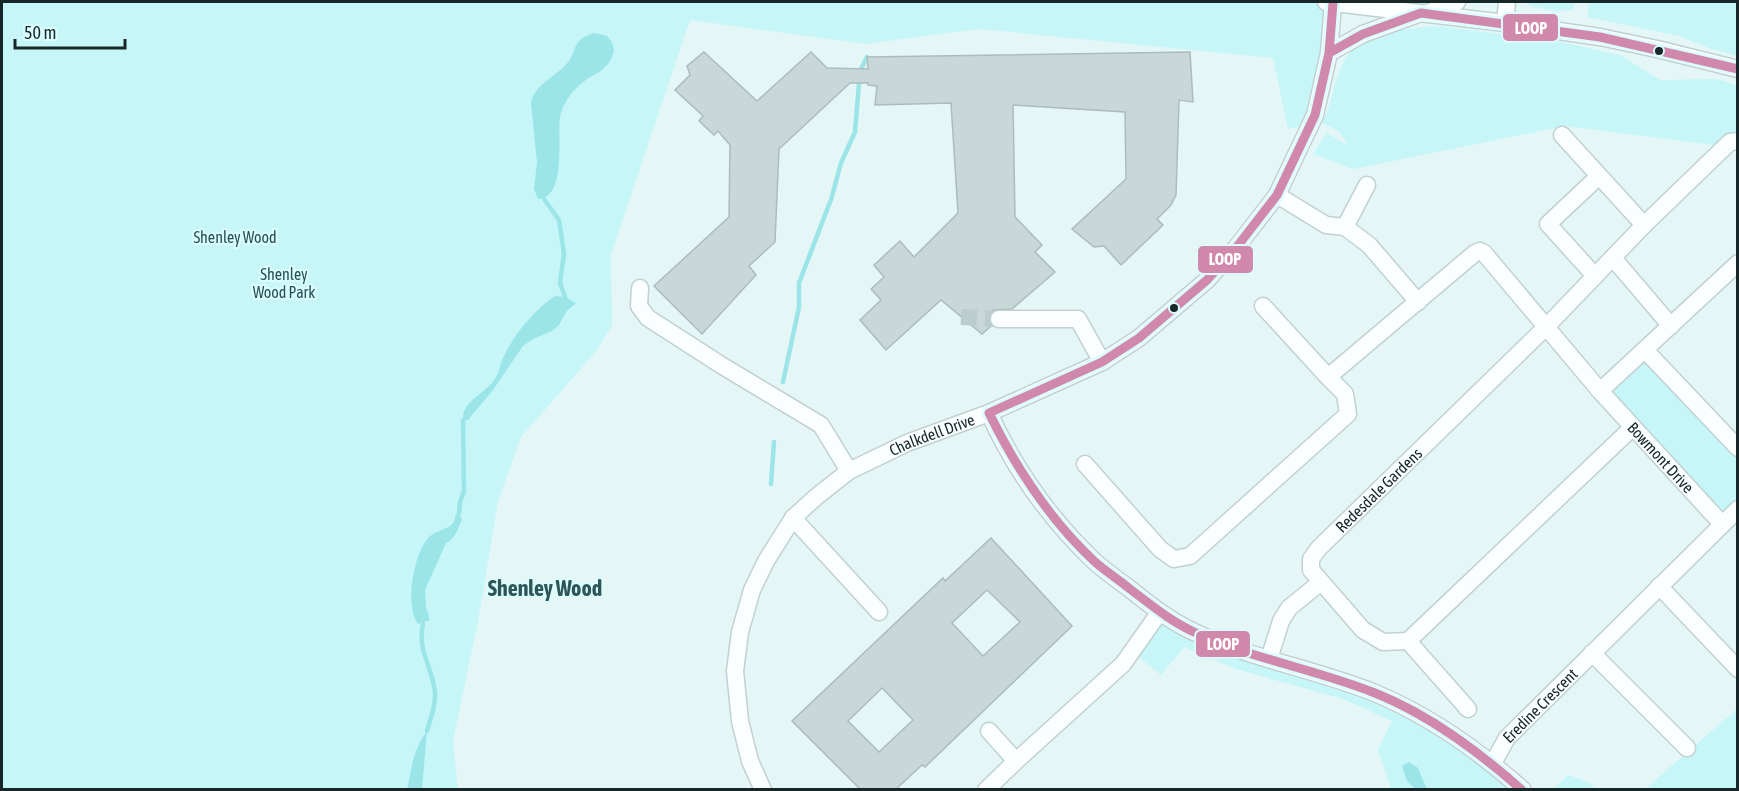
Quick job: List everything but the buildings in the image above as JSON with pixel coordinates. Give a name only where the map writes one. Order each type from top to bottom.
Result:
[{"type":"street","points":[[1330,2],[1546,28],[1657,49],[1737,69]]},
{"type":"street","name":"Chalkdell Drive","points":[[763,789],[750,761],[740,720],[735,672],[740,632],[752,590],[766,561],[794,518],[849,471],[907,443],[989,413],[1102,362],[1139,338],[1207,280],[1236,248],[1277,195],[1315,115],[1329,53],[1330,2]]},
{"type":"street","points":[[1329,53],[1363,34],[1456,2]]},
{"type":"street","points":[[1505,22],[1507,2]]},
{"type":"street","points":[[1562,135],[1644,225]]},
{"type":"street","points":[[1546,327],[1644,225],[1730,142],[1737,141]]},
{"type":"street","points":[[1595,276],[1548,224],[1598,177]]},
{"type":"street","points":[[1345,227],[1367,185]]},
{"type":"street","points":[[1277,195],[1326,225],[1345,227],[1369,245],[1418,302],[1328,376]]},
{"type":"street","name":"Bowmont Drive","points":[[1418,302],[1475,253],[1480,251],[1485,253],[1600,391],[1722,524]]},
{"type":"street","points":[[1613,258],[1671,326]]},
{"type":"street","points":[[1600,391],[1646,351],[1737,263]]},
{"type":"street","points":[[640,288],[639,306],[648,318],[721,365],[821,424],[849,471]]},
{"type":"street","points":[[1085,464],[1160,549],[1174,559],[1190,556],[1348,414],[1345,394],[1263,306]]},
{"type":"street","points":[[999,319],[1078,319],[1102,362]]},
{"type":"street","name":"Redesdale Gardens","points":[[1408,641],[1383,642],[1363,630],[1311,570],[1311,559],[1319,548],[1546,327]]},
{"type":"street","points":[[1646,351],[1737,448]]},
{"type":"street","points":[[989,413],[1002,443],[1021,474],[1063,527],[1095,561],[1159,613],[1227,646],[1365,690],[1405,707],[1446,729],[1493,763],[1523,789]]},
{"type":"street","points":[[1468,709],[1408,641],[1633,428]]},
{"type":"street","name":"Eredine Crescent","points":[[1493,763],[1507,738],[1737,509]]},
{"type":"street","points":[[794,518],[879,612]]},
{"type":"street","points":[[1269,659],[1281,621],[1288,608],[1321,582]]},
{"type":"street","points":[[1659,586],[1737,669]]},
{"type":"street","points":[[986,789],[1123,664],[1159,613]]},
{"type":"street","points":[[1592,653],[1688,748]]},
{"type":"street","points":[[989,731],[1016,761]]},
{"type":"green space","name":"Shenley Wood","points":[[2,2],[1457,2],[1426,13],[1333,3],[1310,125],[1288,129],[1273,58],[979,29],[865,44],[690,20],[611,255],[612,325],[597,350],[521,437],[498,501],[478,622],[453,740],[458,789],[2,790]]},
{"type":"green space","points":[[1528,2],[1575,2],[1573,10],[1557,11],[1530,6]]},
{"type":"green space","points":[[1589,2],[1737,2],[1737,56],[1711,49],[1679,36],[1587,17]]},
{"type":"green space","points":[[1438,26],[1561,42],[1620,55],[1660,80],[1716,79],[1737,85],[1737,148],[1566,126],[1353,169],[1313,154],[1327,133],[1348,146],[1339,131],[1322,123],[1339,72],[1349,54],[1359,45],[1384,34]]},
{"type":"green space","points":[[1645,356],[1737,453],[1737,504],[1722,518],[1605,391]]},
{"type":"green space","points":[[1164,615],[1374,693],[1523,789],[1427,789],[1420,771],[1407,781],[1415,789],[1391,789],[1378,750],[1392,721],[1343,699],[1236,669],[1184,647],[1161,675],[1136,655]]},
{"type":"green space","points":[[1737,709],[1737,789],[1645,789]]},
{"type":"green space","points":[[1568,775],[1588,782],[1596,789],[1554,789]]},
{"type":"shaded area","points":[[594,33],[607,36],[612,42],[614,51],[611,60],[601,71],[577,87],[564,106],[560,117],[557,178],[553,189],[547,196],[538,199],[534,189],[537,162],[531,103],[533,96],[541,85],[569,61],[579,41]]},
{"type":"shaded area","points":[[555,296],[565,297],[576,303],[552,331],[523,346],[493,390],[468,420],[463,420],[466,407],[496,377],[508,347],[519,331],[540,308]]},
{"type":"shaded area","points":[[459,513],[462,520],[452,538],[446,543],[425,590],[426,607],[430,620],[418,624],[414,616],[411,593],[419,554],[429,537],[451,525],[456,514]]},
{"type":"shaded area","points":[[427,731],[422,789],[407,789],[416,752]]},
{"type":"shaded area","points":[[1409,762],[1418,768],[1427,789],[1415,789],[1407,781],[1402,766]]},
{"type":"waterway","points":[[861,69],[867,57]]},
{"type":"waterway","points":[[831,200],[841,163],[855,132],[859,83]]},
{"type":"waterway","points":[[544,199],[559,220],[564,254],[560,283],[565,297]]},
{"type":"waterway","points":[[783,382],[799,307],[799,283],[830,202]]},
{"type":"waterway","points":[[459,513],[464,491],[463,420]]},
{"type":"waterway","points":[[771,484],[774,442]]},
{"type":"waterway","points":[[423,624],[422,643],[435,693],[434,708],[427,731]]},
{"type":"tunnel","points":[[961,317],[999,319]]},
{"type":"transit line","name":"LOOP","points":[[989,413],[1102,362],[1139,338],[1207,280],[1236,248],[1277,195],[1315,115],[1329,53],[1333,3]]},
{"type":"transit line","name":"LOOP","points":[[1329,53],[1363,34],[1421,13],[1600,37],[1738,69]]},
{"type":"transit line","name":"LOOP","points":[[989,413],[1022,473],[1062,528],[1098,565],[1160,612],[1185,628],[1238,650],[1330,677],[1395,702],[1453,735],[1522,790]]},
{"type":"district","name":"Shenley Wood","points":[[545,588]]},
{"type":"park label","name":"Shenley Wood Park","points":[[284,283]]}]
